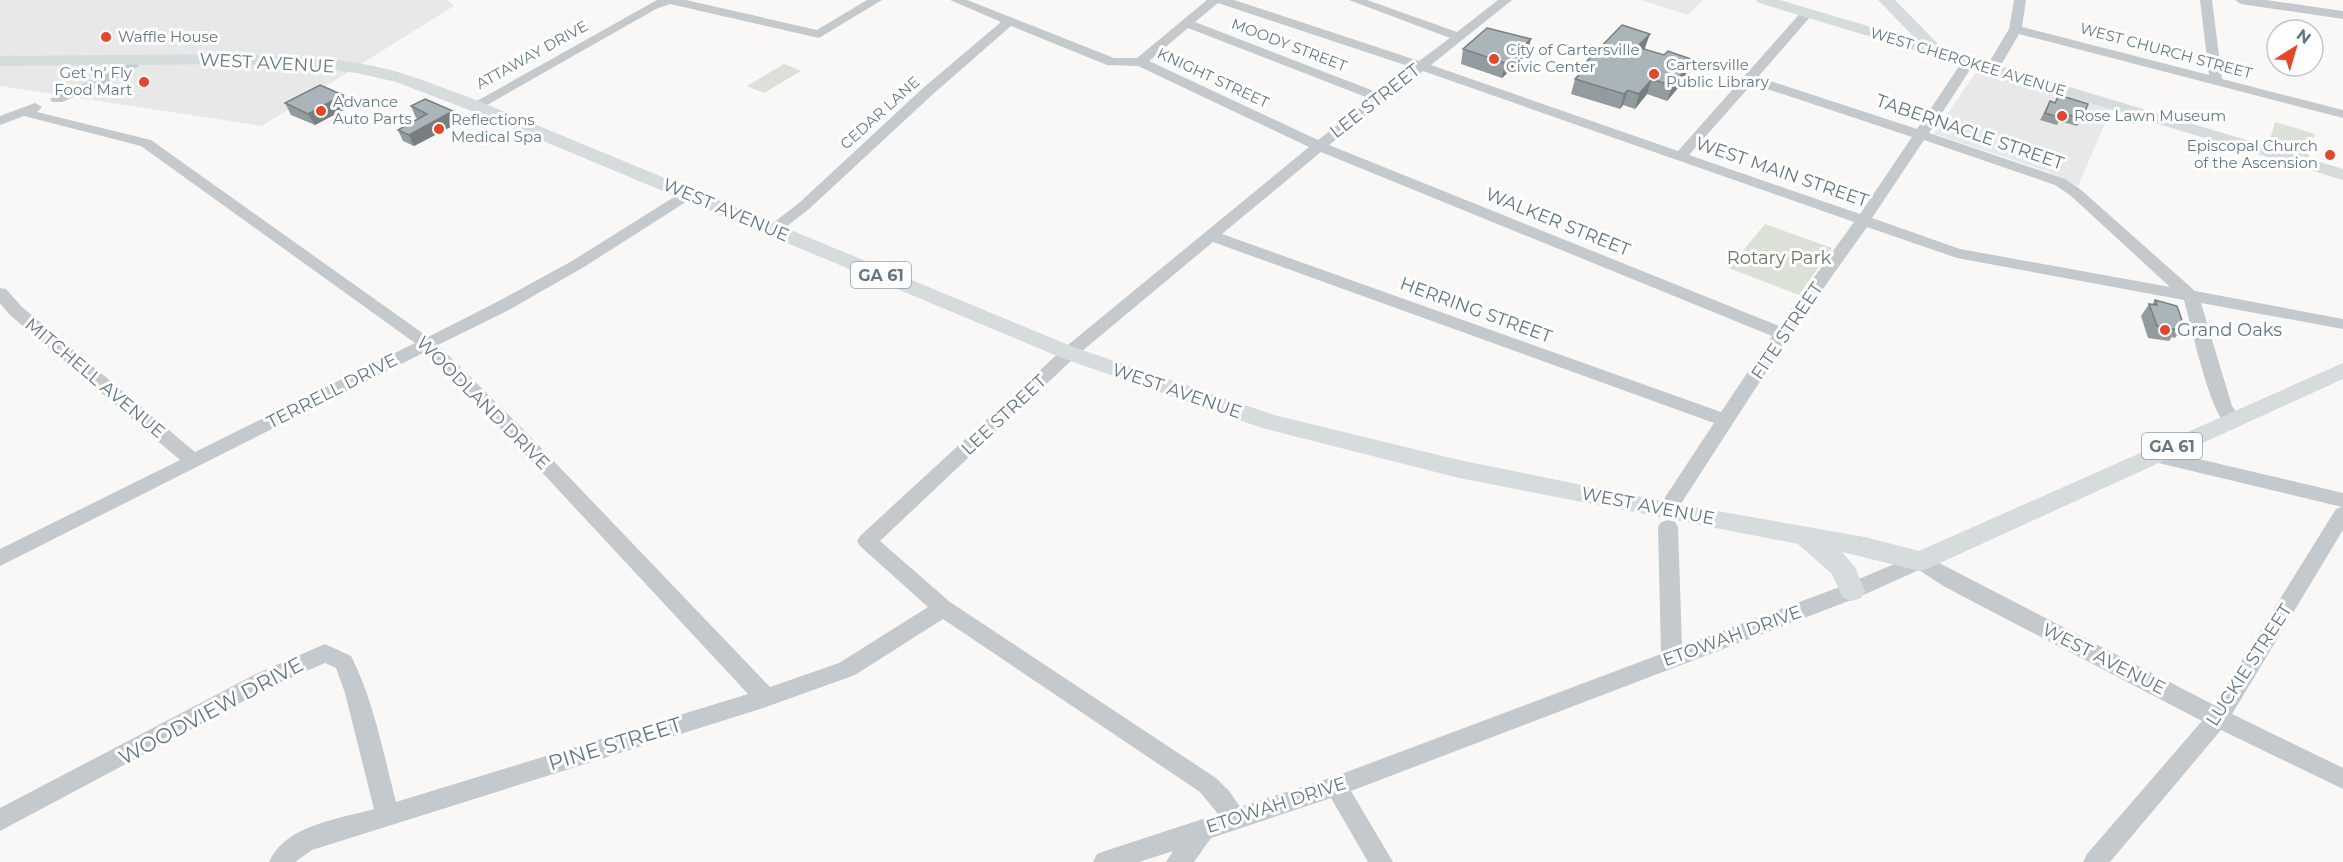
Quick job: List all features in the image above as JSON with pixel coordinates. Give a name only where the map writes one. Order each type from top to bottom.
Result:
[{"type":"main road","name":"WEST CHEROKEE AVENUE","points":[[1764,0],[2343,175]]},
{"type":"main road","points":[[1886,0],[1937,52]]},
{"type":"main road","points":[[1901,41],[1912,38],[1917,31]]},
{"type":"main road","name":"WEST AVENUE","points":[[0,61],[262,59],[338,65],[401,78],[475,106],[1069,353],[1270,422],[1667,519],[1800,535],[1864,547],[1920,561]]},
{"type":"main road","points":[[100,60],[116,67],[118,73]]},
{"type":"main road","name":"ETOWAH DRIVE","points":[[1920,561],[2343,370]]},
{"type":"main road","points":[[1800,535],[1842,566],[1850,579],[1852,591]]},
{"type":"street","name":"ATTAWAY DRIVE","points":[[475,106],[646,3],[669,0]]},
{"type":"street","points":[[669,0],[819,34],[876,0]]},
{"type":"street","name":"KNIGHT STREET","points":[[956,0],[1112,62],[1140,62],[1319,146]]},
{"type":"street","points":[[1140,62],[1214,0]]},
{"type":"street","name":"WEST MAIN STREET","points":[[1222,0],[1972,257],[2343,324]]},
{"type":"street","points":[[1355,0],[1460,37]]},
{"type":"street","points":[[1992,69],[2015,29],[2020,0]]},
{"type":"street","points":[[2206,0],[2216,81]]},
{"type":"street","points":[[2241,0],[2343,15]]},
{"type":"street","name":"LEE STREET","points":[[1234,820],[1222,799],[1208,785],[943,608],[867,541],[1069,353],[1319,146],[1460,37],[1495,2]]},
{"type":"street","points":[[1680,157],[1808,13]]},
{"type":"street","name":"CEDAR LANE","points":[[773,230],[804,206],[927,92],[1010,21]]},
{"type":"street","name":"MOODY STREET","points":[[1186,23],[1380,98]]},
{"type":"street","name":"WEST CHURCH STREET","points":[[2015,29],[2343,114]]},
{"type":"street","points":[[57,99],[118,73],[140,59]]},
{"type":"street","name":"FITE STREET","points":[[1667,519],[1782,334],[1863,221],[1969,62]]},
{"type":"street","name":"TABERNACLE STREET","points":[[1750,79],[2060,182],[2075,192],[2191,297]]},
{"type":"street","points":[[0,121],[41,105]]},
{"type":"street","name":"WOODLAND DRIVE","points":[[24,111],[147,143],[426,344],[524,442],[766,698]]},
{"type":"street","name":"WALKER STREET","points":[[1319,146],[1782,334]]},
{"type":"street","name":"TERRELL DRIVE","points":[[0,558],[530,292],[687,195]]},
{"type":"street","name":"HERRING STREET","points":[[1212,236],[1727,421]]},
{"type":"street","name":"MITCHELL AVENUE","points":[[0,293],[16,311],[193,461]]},
{"type":"street","points":[[2191,297],[2224,408],[2233,420]]},
{"type":"street","points":[[2152,455],[2343,500]]},
{"type":"street","name":"LUCKIE STREET","points":[[2095,862],[2218,718],[2343,514]]},
{"type":"street","points":[[1667,519],[1672,658]]},
{"type":"street","name":"ETOWAH DRIVE","points":[[1105,862],[1336,786],[1852,591],[1920,561]]},
{"type":"street","name":"WEST AVENUE","points":[[1920,561],[1952,581],[2218,718],[2343,779]]},
{"type":"street","name":"PINE STREET","points":[[281,862],[287,853],[305,842],[766,698],[848,669],[943,608]]},
{"type":"street","name":"WOODVIEW DRIVE","points":[[0,820],[266,678],[325,653],[344,662],[356,693],[388,817]]},
{"type":"street","points":[[1336,786],[1381,862]]},
{"type":"street","points":[[1178,862],[1189,851],[1203,830]]},
{"type":"shaded area","points":[[0,0],[447,0],[454,6],[262,126],[0,86]]},
{"type":"shaded area","points":[[1641,0],[1703,0],[1688,15]]},
{"type":"shaded area","points":[[1978,69],[2111,110],[2078,186],[2049,172],[1934,134]]},
{"type":"green space","points":[[784,64],[801,71],[764,93],[747,86]]},
{"type":"green space","points":[[2275,122],[2315,134],[2308,158],[2268,146]]},
{"type":"green space","name":"Rotary Park","points":[[1765,224],[1832,248],[1799,295],[1729,268]]},
{"type":"building","points":[[1622,25],[1650,34],[1637,47],[1664,55],[1668,51],[1694,60],[1672,86],[1652,79],[1639,94],[1628,90],[1624,94],[1575,79],[1589,65],[1585,63]]},
{"type":"building","points":[[1487,28],[1531,39],[1505,63],[1463,49]]},
{"type":"building","points":[[320,85],[343,95],[308,114],[285,103]]},
{"type":"building","points":[[2059,95],[2088,104],[2082,119],[2063,113],[2061,118],[2045,113],[2050,101],[2055,103]]},
{"type":"building","points":[[425,99],[453,111],[409,135],[398,130],[427,114],[411,106]]},
{"type":"building","points":[[2155,300],[2177,306],[2184,326],[2178,325],[2178,330],[2157,326],[2149,304],[2157,305]]},
{"type":"place","name":"Waffle House","points":[[106,37]]},
{"type":"place","name":"City of Cartersville Civic Center","points":[[1494,59]]},
{"type":"place","name":"Cartersville Public Library","points":[[1654,74]]},
{"type":"place","name":"Get 'n' Fly Food Mart","points":[[144,82]]},
{"type":"place","name":"Advance Auto Parts","points":[[321,111]]},
{"type":"place","name":"Rose Lawn Museum","points":[[2062,116]]},
{"type":"place","name":"Reflections Medical Spa","points":[[439,129]]},
{"type":"place","name":"Episcopal Church of the Ascension","points":[[2330,155]]},
{"type":"place","name":"Grand Oaks","points":[[2165,330]]}]
